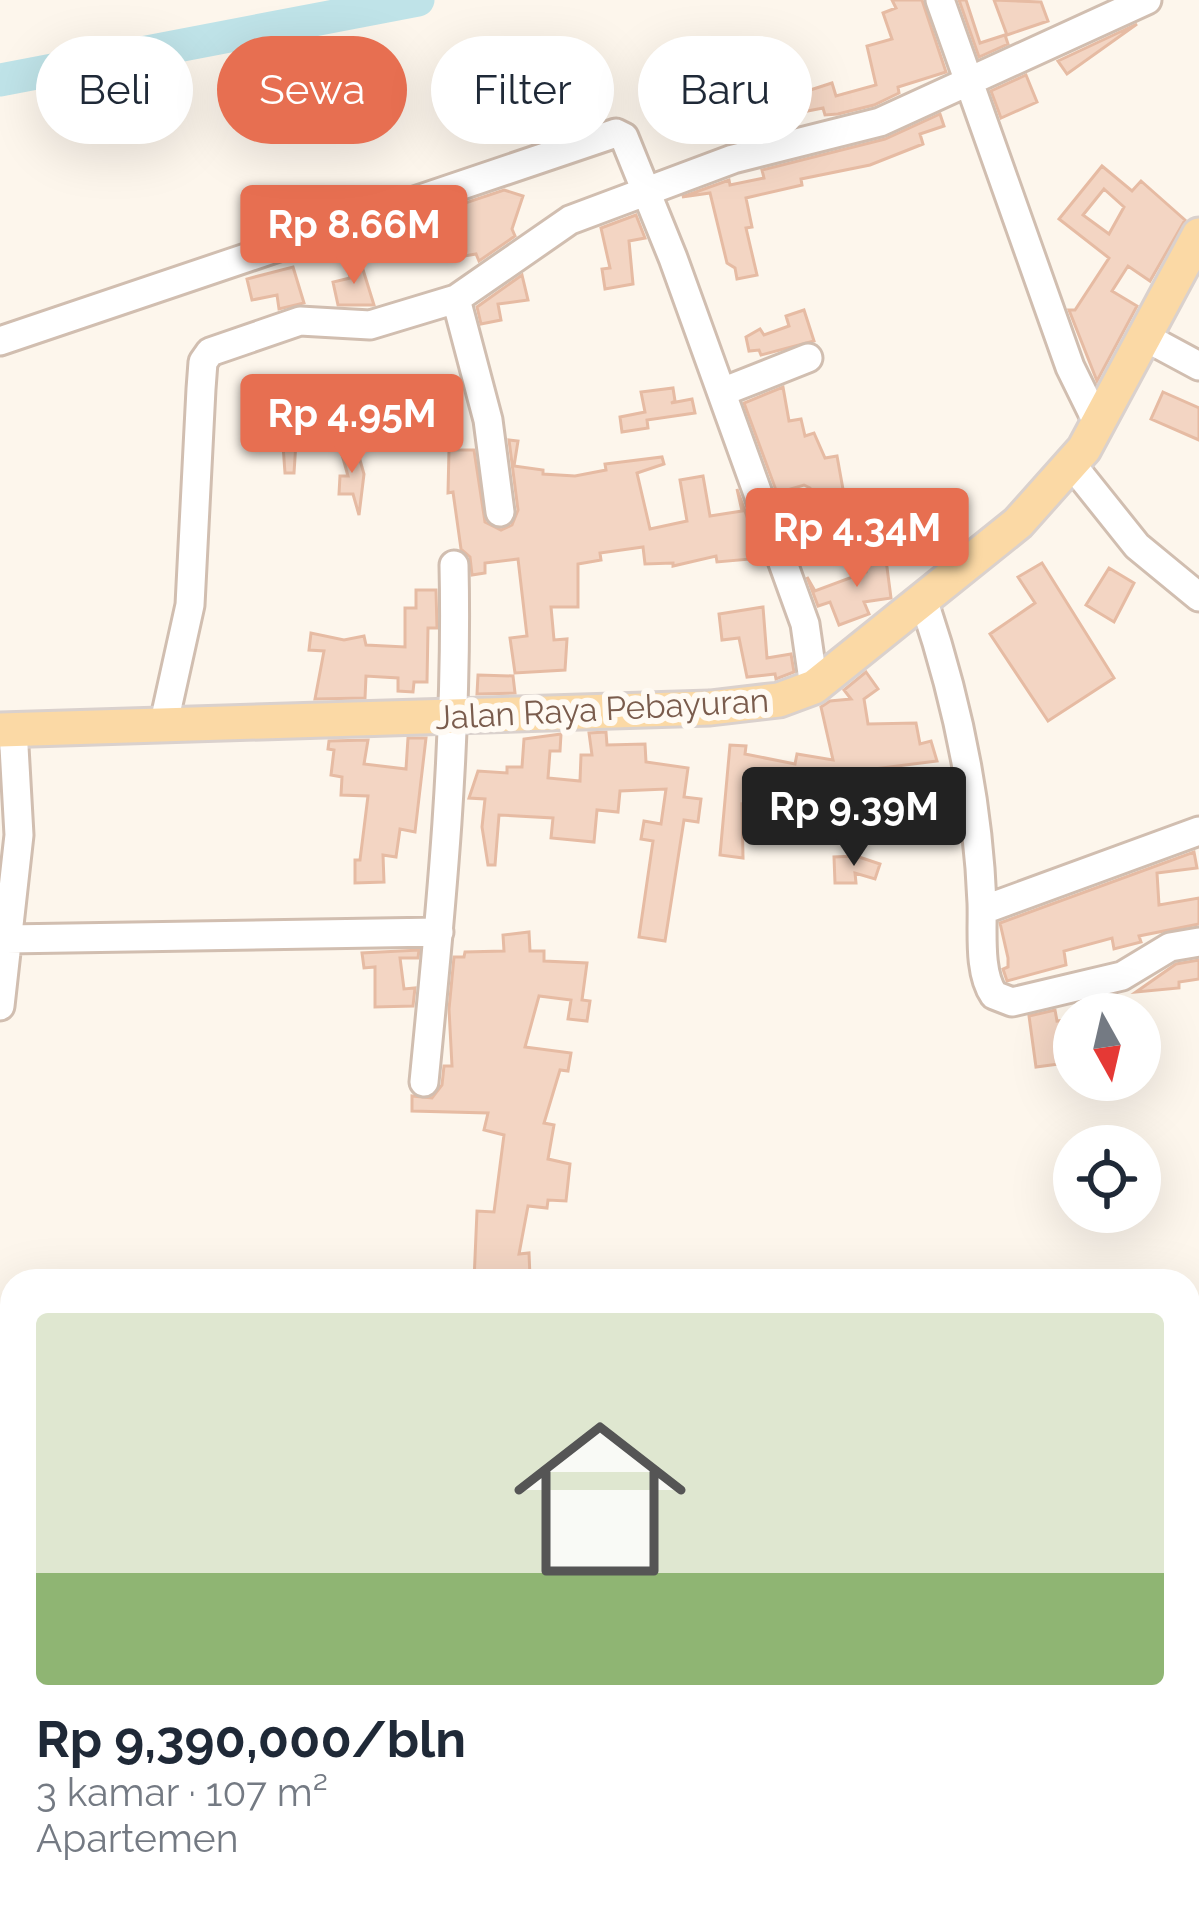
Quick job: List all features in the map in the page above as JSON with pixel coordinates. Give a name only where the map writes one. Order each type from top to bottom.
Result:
[{"type":"main road","name":"Jalan Raya Pebayuran","points":[[7,729],[710,708],[779,700],[814,687],[1018,523],[1073,466],[1199,235]]},
{"type":"street","points":[[940,0],[1070,367],[1098,424]]},
{"type":"street","points":[[163,727],[190,605],[206,356],[300,321],[370,325],[456,299],[570,220],[733,159],[880,122],[1147,0]]},
{"type":"street","points":[[0,341],[555,157],[604,135],[624,137],[805,624],[814,687]]},
{"type":"street","points":[[456,299],[488,420],[500,512]]},
{"type":"street","points":[[1144,337],[1199,366]]},
{"type":"street","points":[[722,392],[808,358]]},
{"type":"street","points":[[1073,466],[1137,545],[1199,597]]},
{"type":"street","points":[[424,1082],[453,719],[454,565]]},
{"type":"street","points":[[924,602],[946,669],[971,786],[988,988],[999,1000],[1024,999],[1122,976],[1170,947],[1199,942]]},
{"type":"street","points":[[0,1006],[20,835],[7,729]]},
{"type":"street","points":[[982,910],[1199,831]]},
{"type":"street","points":[[7,940],[439,932]]},
{"type":"building","points":[[892,0],[922,0],[946,72],[898,87],[899,93],[874,105],[838,114],[825,115],[823,108],[812,110],[812,89],[832,83],[836,96],[876,85],[867,46],[892,39],[883,13],[896,8]]},
{"type":"building","points":[[959,0],[966,0],[980,43],[1005,35],[1008,44],[979,57]]},
{"type":"building","points":[[994,0],[1041,2],[1048,21],[1007,35]]},
{"type":"building","points":[[1137,24],[1067,74],[1058,61]]},
{"type":"building","points":[[1026,75],[1037,102],[1001,118],[991,91]]},
{"type":"building","points":[[940,114],[944,126],[920,134],[923,144],[870,165],[801,179],[802,185],[746,198],[752,227],[746,228],[757,275],[737,279],[735,268],[727,263],[710,193],[682,197],[729,180],[730,185],[764,178],[762,170],[885,139]]},
{"type":"building","points":[[1102,166],[1132,191],[1141,181],[1185,220],[1150,281],[1128,266],[1112,291],[1137,306],[1097,381],[1069,310],[1075,310],[1109,258],[1059,219]],"holes":[[[1104,189],[1124,207],[1109,234],[1083,215]]]},
{"type":"building","points":[[504,190],[523,196],[512,229],[515,236],[479,261],[476,254],[447,259],[438,212]]},
{"type":"building","points":[[636,215],[645,238],[629,241],[633,284],[605,289],[602,269],[610,268],[601,228]]},
{"type":"building","points":[[404,225],[408,243],[350,254],[348,243]]},
{"type":"building","points":[[360,260],[374,305],[338,305],[333,282],[350,278],[347,263]]},
{"type":"building","points":[[293,267],[304,303],[279,309],[277,295],[252,300],[247,279]]},
{"type":"building","points":[[522,275],[528,300],[498,304],[501,320],[481,324],[477,307]]},
{"type":"building","points":[[804,310],[814,341],[761,355],[759,350],[749,351],[746,337],[760,329],[764,335],[789,326],[786,316]]},
{"type":"building","points":[[783,387],[789,421],[801,419],[805,436],[814,433],[825,458],[837,456],[846,506],[833,507],[836,518],[818,522],[810,488],[804,485],[777,493],[744,403]]},
{"type":"building","points":[[673,388],[675,401],[671,403],[692,399],[695,413],[647,420],[648,428],[622,432],[620,417],[645,412],[641,392]]},
{"type":"building","points":[[1163,392],[1199,408],[1199,440],[1151,419]]},
{"type":"building","points":[[318,408],[325,434],[296,442],[294,473],[285,473],[281,417]]},
{"type":"building","points":[[509,440],[518,441],[514,466],[543,470],[543,474],[575,476],[606,470],[605,464],[662,457],[664,464],[637,473],[650,529],[687,521],[680,480],[703,476],[710,516],[742,511],[737,489],[762,558],[717,562],[716,556],[673,566],[645,564],[643,547],[600,553],[601,560],[578,564],[578,607],[551,607],[554,640],[567,639],[565,670],[515,673],[510,638],[527,636],[518,559],[485,563],[485,573],[472,575],[470,557],[461,549],[453,492],[448,493],[449,450],[474,450],[485,522],[501,530],[512,525],[518,510]]},
{"type":"building","points":[[356,446],[364,474],[359,515],[353,494],[339,494],[340,476],[348,476],[341,451]]},
{"type":"building","points":[[885,552],[891,598],[864,602],[869,614],[839,625],[830,602],[818,606],[807,577],[815,591],[866,572],[864,555]]},
{"type":"building","points":[[1042,563],[1114,678],[1048,721],[990,634],[1035,603],[1018,577]]},
{"type":"building","points":[[1109,568],[1134,583],[1114,622],[1086,605]]},
{"type":"building","points":[[416,590],[436,590],[437,628],[428,628],[427,682],[414,682],[413,692],[398,691],[398,678],[366,676],[365,698],[315,699],[324,651],[309,650],[311,633],[344,640],[364,636],[366,645],[405,647],[405,608],[416,608]]},
{"type":"building","points":[[763,607],[767,658],[791,654],[794,672],[776,679],[775,674],[747,677],[739,638],[722,640],[719,614]]},
{"type":"building","points":[[866,672],[878,689],[864,699],[868,724],[916,723],[920,744],[931,741],[937,761],[818,776],[818,820],[807,818],[805,825],[778,815],[780,807],[742,804],[743,858],[720,855],[730,745],[746,746],[745,754],[795,764],[797,754],[833,760],[821,707],[851,699],[844,690]]},
{"type":"building","points":[[478,675],[513,676],[515,693],[477,694]]},
{"type":"building","points":[[606,732],[607,745],[645,744],[646,762],[688,768],[684,797],[701,799],[698,822],[684,820],[665,941],[639,937],[653,841],[641,839],[644,821],[661,824],[666,789],[620,791],[618,812],[597,810],[594,842],[551,838],[553,818],[499,815],[495,865],[488,865],[482,827],[485,799],[469,798],[478,771],[507,773],[507,767],[522,767],[524,739],[561,734],[560,751],[550,751],[548,778],[580,781],[581,755],[592,755],[589,733]]},
{"type":"building","points":[[408,738],[426,738],[415,832],[400,829],[396,857],[383,855],[384,882],[355,883],[368,796],[341,795],[342,777],[331,775],[334,750],[328,749],[329,741],[368,740],[364,764],[406,769]]},
{"type":"building","points":[[953,790],[956,813],[899,817],[897,795]]},
{"type":"building","points":[[1194,852],[1197,868],[1157,873],[1159,905],[1199,898],[1199,924],[1139,936],[1141,942],[1114,949],[1112,938],[1064,951],[1066,965],[1007,981],[1003,969],[1008,967],[1008,958],[1000,923]]},
{"type":"building","points":[[856,856],[880,864],[875,879],[855,873],[856,883],[835,883],[834,857]]},
{"type":"building","points":[[529,932],[530,951],[544,951],[544,961],[587,963],[582,1000],[590,1001],[587,1021],[568,1019],[571,1000],[539,996],[525,1047],[571,1053],[568,1071],[560,1070],[544,1123],[554,1125],[548,1159],[570,1164],[566,1201],[548,1200],[547,1208],[528,1206],[519,1254],[529,1253],[530,1269],[475,1269],[477,1211],[494,1212],[504,1135],[484,1130],[488,1113],[412,1111],[412,1096],[432,1098],[442,1085],[444,1066],[452,1066],[449,1009],[454,957],[464,957],[465,952],[504,951],[503,935]]},
{"type":"building","points":[[419,950],[418,958],[400,958],[404,989],[415,988],[413,1006],[375,1007],[375,967],[364,968],[362,953]]},
{"type":"building","points":[[1199,960],[1199,979],[1179,982],[1179,988],[1136,992],[1176,964]]},
{"type":"building","points":[[1053,1010],[1053,1065],[1036,1067],[1029,1016]]},
{"type":"waterway","points":[[0,80],[418,0]]}]
